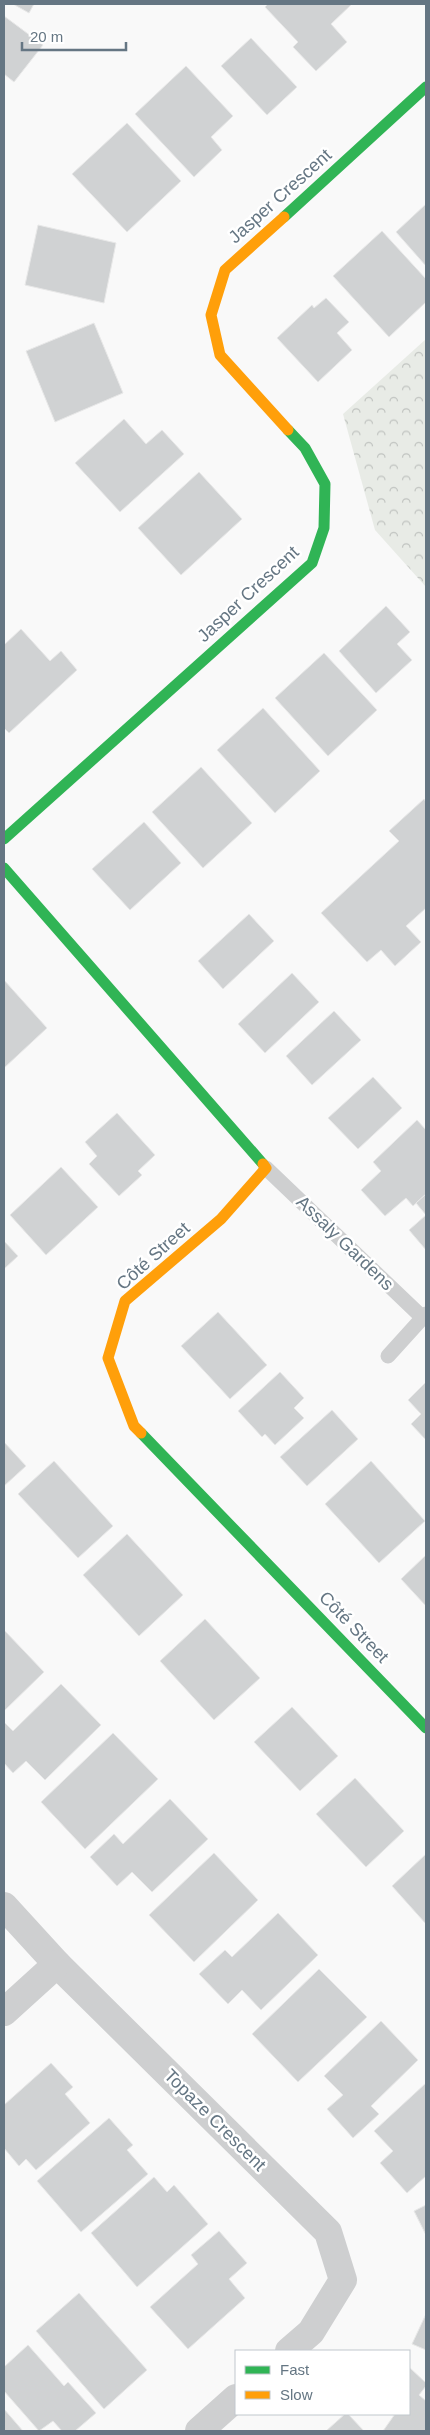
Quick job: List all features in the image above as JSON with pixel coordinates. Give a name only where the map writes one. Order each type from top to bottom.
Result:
[{"type":"street","name":"Jasper Crescent","points":[[4,840],[312,563],[324,528],[325,484],[305,448],[220,355],[211,315],[225,270],[426,87]]},
{"type":"street","points":[[4,868],[266,1168]]},
{"type":"street","name":"Côté Street","points":[[266,1168],[221,1219],[125,1301],[108,1358],[134,1426],[426,1728]]},
{"type":"street","name":"Topaze Crescent","points":[[4,1906],[57,1964],[328,2232],[343,2280],[311,2332],[290,2350]]},
{"type":"street","points":[[4,2012],[57,1964]]},
{"type":"street","points":[[199,2431],[235,2399]]},
{"type":"lane","name":"Assaly Gardens","points":[[266,1168],[425,1316],[388,1356]]},
{"type":"green space","points":[[426,339],[426,587],[375,530],[343,414]]},
{"type":"building","points":[[13,4],[34,4],[29,13]]},
{"type":"building","points":[[268,4],[352,4],[331,24],[347,42],[316,71],[293,47],[298,42],[265,7]]},
{"type":"building","points":[[4,16],[43,45],[14,82],[4,74]]},
{"type":"building","points":[[251,38],[297,87],[267,115],[221,66]]},
{"type":"building","points":[[186,66],[233,116],[211,137],[222,150],[194,177],[135,114]]},
{"type":"building","points":[[127,123],[181,181],[127,232],[72,174]]},
{"type":"building","points":[[426,204],[426,266],[396,232]]},
{"type":"building","points":[[38,225],[116,243],[104,303],[25,285]]},
{"type":"building","points":[[382,231],[426,279],[426,302],[389,337],[333,276]]},
{"type":"building","points":[[326,298],[349,322],[337,333],[352,350],[318,382],[277,338],[312,305],[314,308]]},
{"type":"building","points":[[94,323],[123,393],[55,422],[26,351]]},
{"type":"building","points":[[124,419],[146,444],[162,430],[184,454],[120,512],[75,463]]},
{"type":"building","points":[[199,472],[242,519],[181,575],[138,528]]},
{"type":"building","points":[[386,606],[410,632],[397,644],[412,660],[376,693],[339,651]]},
{"type":"building","points":[[21,629],[50,661],[61,651],[77,670],[9,733],[4,728],[4,645]]},
{"type":"building","points":[[324,653],[377,710],[328,756],[275,698]]},
{"type":"building","points":[[263,708],[320,771],[275,813],[217,750]]},
{"type":"building","points":[[201,767],[252,823],[203,868],[152,812]]},
{"type":"building","points":[[424,799],[426,802],[426,908],[406,926],[421,942],[395,966],[381,950],[367,962],[321,913],[399,841],[389,831]]},
{"type":"building","points":[[144,822],[181,863],[130,910],[92,869]]},
{"type":"building","points":[[249,914],[274,941],[223,989],[198,961]]},
{"type":"building","points":[[292,973],[319,1002],[265,1053],[238,1024]]},
{"type":"building","points":[[4,980],[47,1028],[4,1068]]},
{"type":"building","points":[[334,1011],[361,1040],[312,1085],[286,1056]]},
{"type":"building","points":[[373,1077],[402,1108],[358,1149],[328,1118]]},
{"type":"building","points":[[117,1113],[155,1155],[138,1171],[142,1175],[119,1196],[89,1164],[97,1156],[85,1142]]},
{"type":"building","points":[[417,1120],[426,1130],[426,1194],[413,1206],[406,1198],[385,1216],[361,1190],[381,1171],[373,1162]]},
{"type":"building","points":[[61,1167],[98,1207],[46,1255],[10,1215]]},
{"type":"building","points":[[426,1194],[426,1215],[416,1203]]},
{"type":"building","points":[[426,1215],[426,1250],[409,1230]]},
{"type":"building","points":[[4,1241],[18,1256],[4,1269]]},
{"type":"building","points":[[218,1312],[267,1365],[230,1399],[181,1346]]},
{"type":"building","points":[[280,1372],[304,1398],[294,1408],[304,1418],[275,1445],[265,1434],[262,1437],[238,1411]]},
{"type":"building","points":[[426,1382],[426,1440],[411,1424],[421,1414],[408,1400]]},
{"type":"building","points":[[332,1410],[358,1439],[307,1486],[280,1457]]},
{"type":"building","points":[[4,1442],[26,1466],[4,1486]]},
{"type":"building","points":[[54,1461],[113,1526],[78,1558],[18,1494]]},
{"type":"building","points":[[371,1461],[425,1521],[379,1563],[325,1504]]},
{"type":"building","points":[[127,1534],[183,1595],[139,1636],[83,1575]]},
{"type":"building","points":[[426,1555],[426,1606],[401,1579]]},
{"type":"building","points":[[205,1619],[260,1678],[214,1720],[160,1661]]},
{"type":"building","points":[[4,1630],[44,1672],[4,1711]]},
{"type":"building","points":[[61,1684],[101,1725],[45,1780],[26,1761],[13,1773],[4,1763],[4,1722],[13,1731]]},
{"type":"building","points":[[292,1707],[338,1756],[300,1791],[254,1742]]},
{"type":"building","points":[[113,1733],[158,1779],[85,1849],[41,1802]]},
{"type":"building","points":[[355,1778],[404,1831],[366,1867],[316,1814]]},
{"type":"building","points":[[170,1799],[208,1839],[152,1892],[132,1872],[117,1886],[90,1857],[114,1834],[123,1844]]},
{"type":"building","points":[[214,1853],[258,1900],[194,1962],[149,1915]]},
{"type":"building","points":[[426,1854],[426,1924],[392,1886]]},
{"type":"building","points":[[278,1913],[318,1955],[261,2010],[242,1990],[228,2004],[199,1974],[225,1950],[232,1957]]},
{"type":"building","points":[[319,1969],[367,2017],[298,2082],[252,2034]]},
{"type":"building","points":[[381,2021],[418,2060],[371,2106],[379,2114],[353,2138],[327,2109],[343,2095],[324,2076]]},
{"type":"building","points":[[51,2063],[73,2087],[65,2094],[90,2123],[36,2170],[26,2159],[19,2166],[4,2148],[4,2105]]},
{"type":"building","points":[[426,2083],[426,2176],[407,2193],[380,2163],[393,2151],[374,2131]]},
{"type":"building","points":[[109,2118],[133,2145],[127,2150],[148,2174],[81,2232],[37,2181]]},
{"type":"building","points":[[154,2177],[167,2192],[174,2185],[208,2224],[137,2287],[91,2233]]},
{"type":"building","points":[[426,2205],[426,2235],[414,2211]]},
{"type":"building","points":[[219,2231],[247,2263],[229,2279],[245,2298],[188,2349],[150,2307],[198,2264],[191,2255]]},
{"type":"building","points":[[79,2293],[147,2370],[104,2409],[36,2331]]},
{"type":"building","points":[[426,2314],[426,2350],[412,2344]]},
{"type":"building","points":[[28,2345],[64,2386],[68,2382],[96,2413],[75,2431],[62,2431],[53,2421],[39,2431],[4,2391],[4,2367]]},
{"type":"building","points":[[410,2368],[426,2383],[426,2386],[419,2395],[426,2401],[426,2431],[383,2431],[394,2415],[410,2415]]},
{"type":"building","points":[[4,2409],[23,2431],[4,2431]]},
{"type":"building","points":[[344,2415],[349,2415],[364,2431],[326,2431]]},
{"type":"traffic: fast","points":[[284,217],[426,87]]},
{"type":"traffic: fast","points":[[4,839],[312,563],[324,528],[325,484],[305,448],[288,430]]},
{"type":"traffic: fast","points":[[4,868],[263,1164]]},
{"type":"traffic: fast","points":[[141,1433],[426,1728]]},
{"type":"traffic: slow","points":[[284,217],[225,270],[211,315],[220,355],[288,430]]},
{"type":"traffic: slow","points":[[141,1433],[134,1426],[108,1358],[125,1301],[221,1219],[266,1168],[263,1164]]}]
